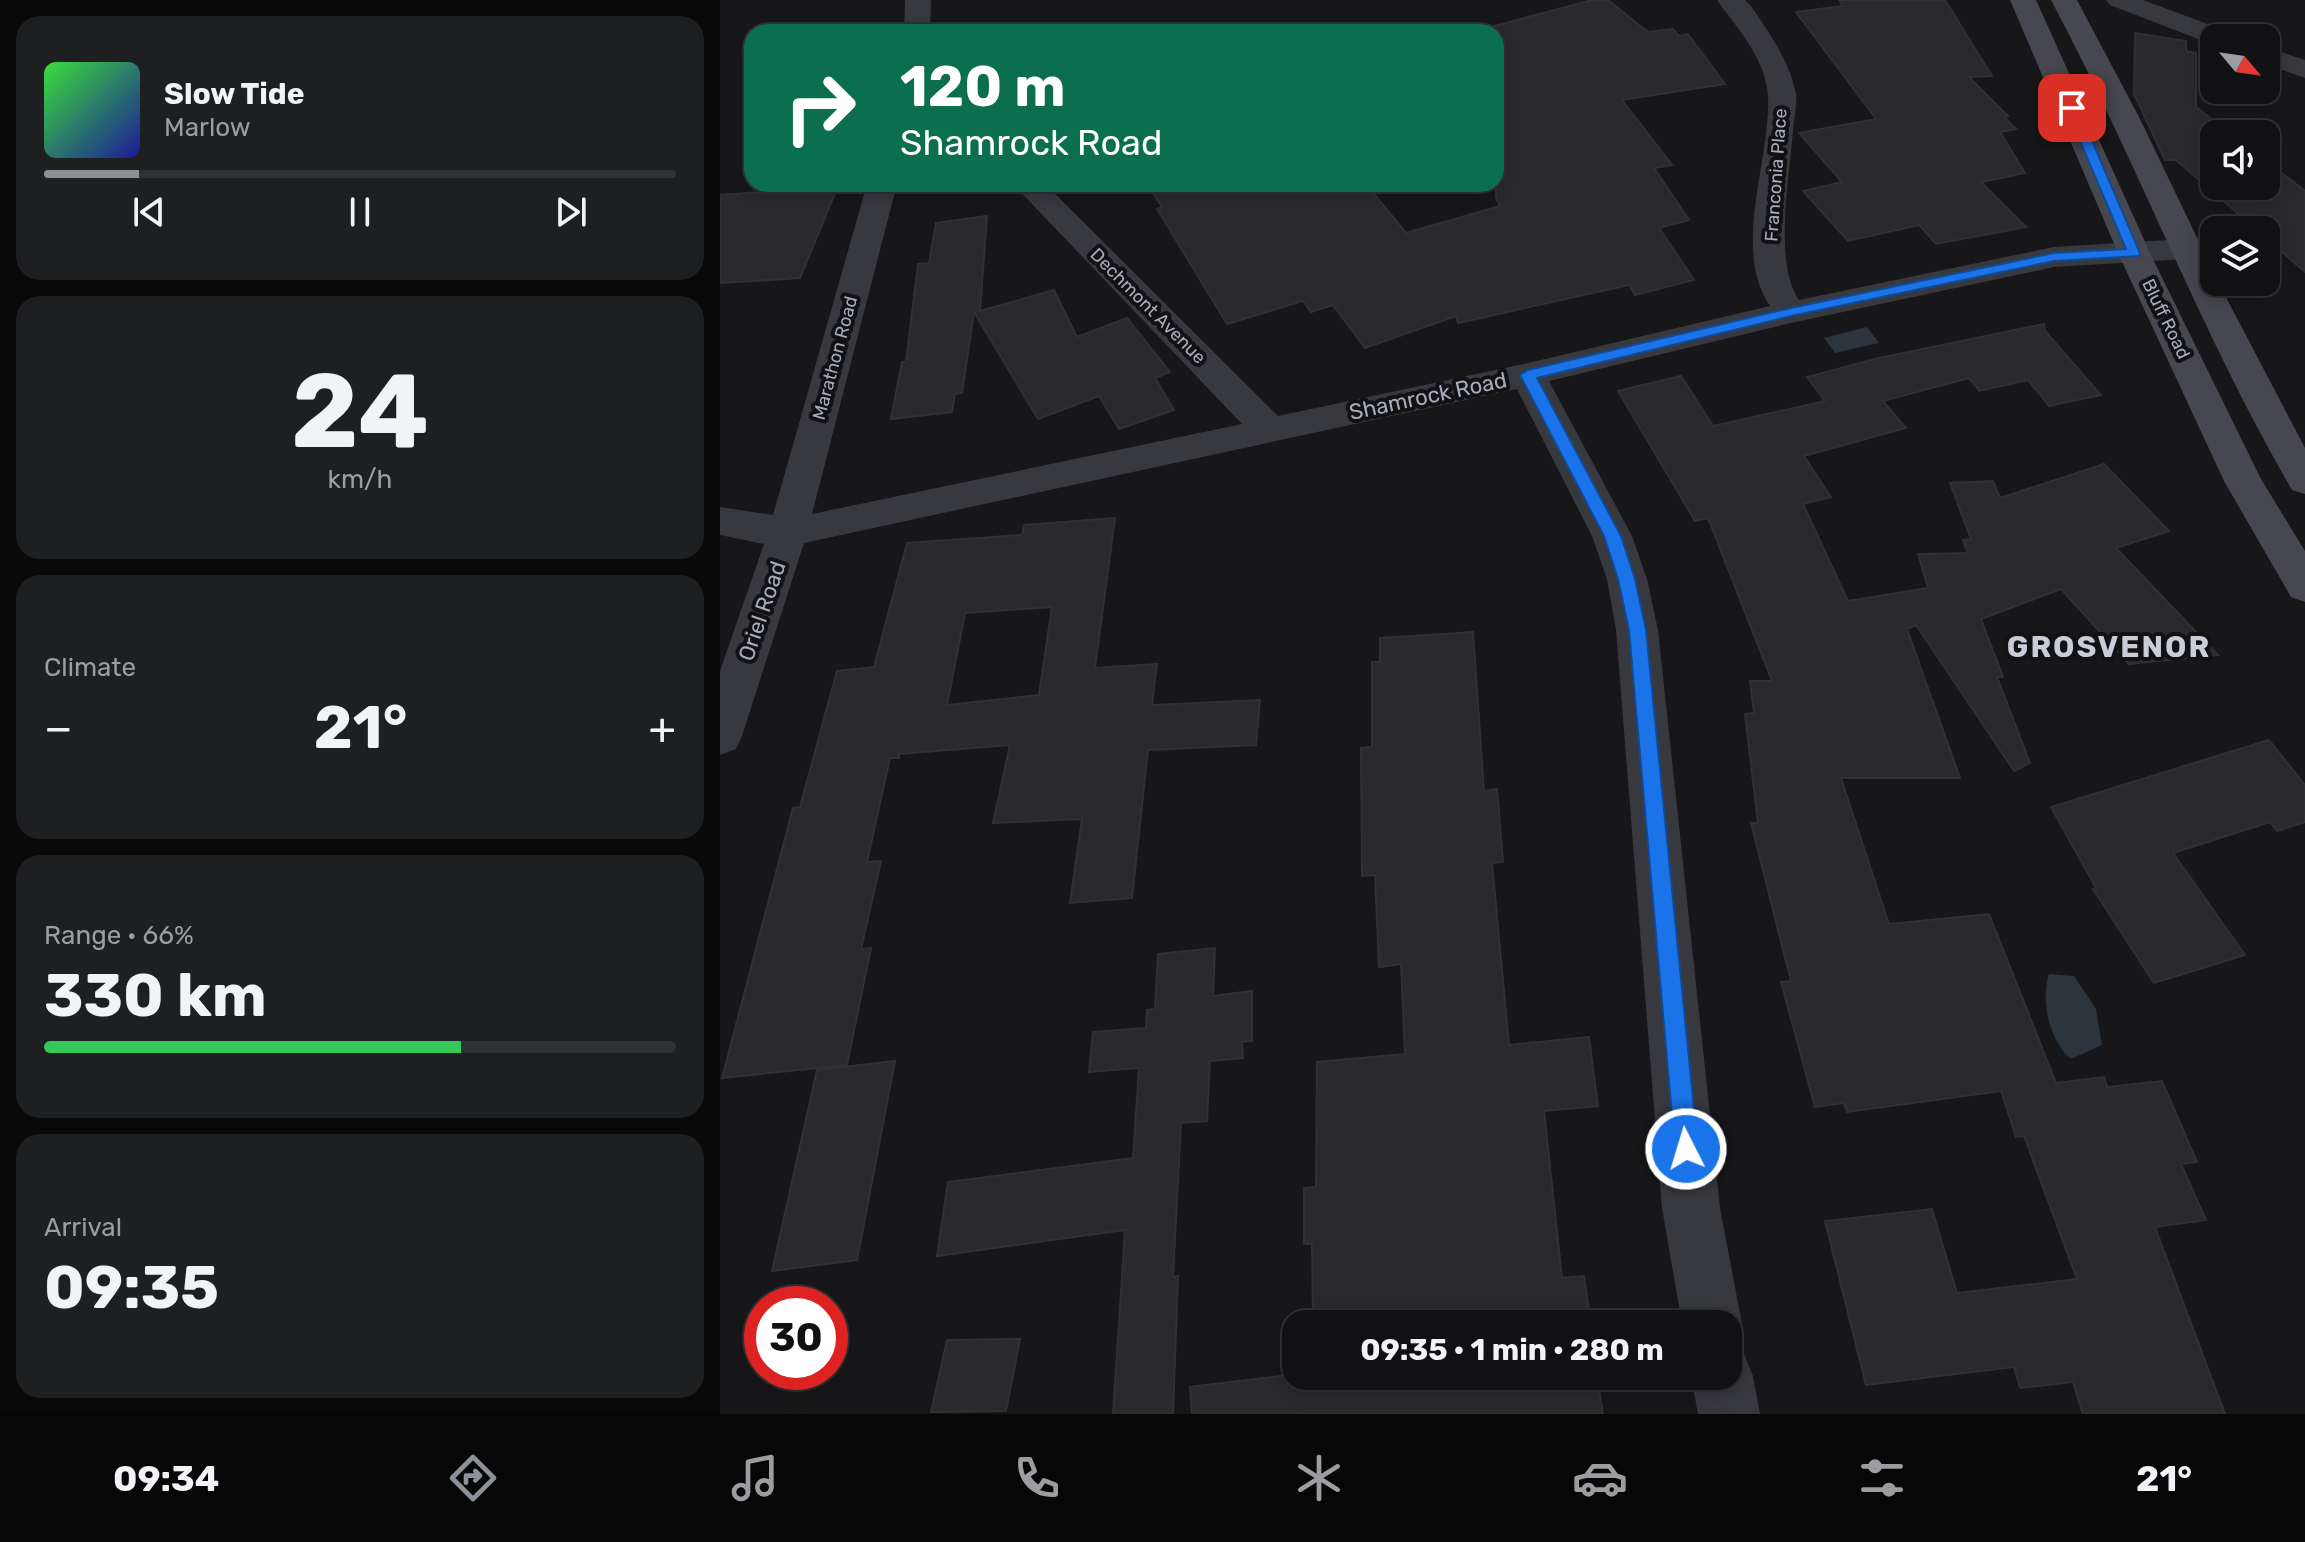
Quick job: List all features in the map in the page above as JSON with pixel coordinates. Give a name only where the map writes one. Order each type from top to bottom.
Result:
[{"type":"street","points":[[917,24],[918,0]]},
{"type":"street","name":"Franconia Place","points":[[1730,0],[1742,12],[1771,60],[1780,86],[1771,212],[1771,269],[1777,292],[1791,312]]},
{"type":"street","name":"Bluff Road","points":[[2023,0],[2134,253],[2243,481],[2299,565]]},
{"type":"street","points":[[2064,0],[2185,249],[2285,447],[2305,480]]},
{"type":"street","points":[[2119,0],[2200,30]]},
{"type":"street","points":[[2280,60],[2305,70]]},
{"type":"street","name":"Marathon Road","points":[[788,532],[880,192]]},
{"type":"street","name":"Dechmont Avenue","points":[[1036,192],[1269,429]]},
{"type":"street","name":"Shamrock Road","points":[[720,521],[752,529],[788,532],[829,526],[1528,375],[1791,312],[2054,257],[2185,249]]},
{"type":"street","points":[[1528,375],[1612,536],[1627,579],[1637,630],[1673,986],[1691,1208],[1709,1310]]},
{"type":"street","name":"Oriel Road","points":[[720,736],[788,532]]},
{"type":"street","points":[[1725,1390],[1729,1414]]},
{"type":"shaded area","points":[[1867,327],[1879,343],[1835,353],[1824,338]]},
{"type":"shaded area","points":[[2049,974],[2074,976],[2096,1009],[2102,1045],[2071,1059],[2064,1052],[2052,1032],[2046,1008]]},
{"type":"building","points":[[1592,0],[1608,0],[1648,32],[1673,29],[1679,36],[1688,34],[1725,84],[1622,100],[1672,165],[1654,168],[1689,220],[1659,228],[1694,280],[1635,295],[1629,285],[1458,323],[1456,316],[1365,348],[1333,305],[1311,312],[1303,301],[1227,324],[1157,209],[1162,207],[1152,192],[1373,192],[1406,233],[1500,206],[1496,192],[1504,192],[1502,24]]},
{"type":"building","points":[[1839,0],[1945,0],[1992,76],[1969,77],[2008,116],[2004,117],[2016,129],[2000,132],[2025,173],[1981,182],[2026,227],[1936,244],[1919,225],[1848,241],[1803,191],[1842,182],[1799,133],[1876,119],[1796,12],[1843,6]]},
{"type":"building","points":[[2135,33],[2186,41],[2186,51],[2196,53],[2196,107],[2213,120],[2200,120],[2200,181],[2176,160],[2165,160],[2134,94]]},
{"type":"building","points":[[2280,172],[2305,191],[2305,272],[2280,250],[2280,216],[2241,216],[2222,200],[2280,200]]},
{"type":"building","points":[[836,192],[800,278],[720,283],[720,195]]},
{"type":"building","points":[[987,216],[980,311],[1054,290],[1077,337],[1127,318],[1170,372],[1155,378],[1174,410],[1119,429],[1099,396],[1038,419],[974,312],[962,393],[955,394],[952,412],[891,419],[902,362],[906,362],[918,264],[929,263],[936,223]]},
{"type":"building","points":[[2044,324],[2045,331],[2101,395],[2049,406],[2028,380],[1979,391],[1969,378],[1883,401],[1906,428],[1804,456],[1831,497],[1803,504],[1848,601],[1928,588],[1918,554],[1968,553],[1963,540],[1971,539],[1950,483],[1993,481],[2000,498],[2104,464],[2169,531],[2116,548],[2218,655],[2129,664],[2061,589],[1981,619],[2003,677],[1997,677],[2030,763],[2014,771],[1916,625],[1907,629],[1960,778],[1841,778],[1889,924],[1989,914],[2056,1083],[2104,1077],[2107,1087],[2162,1081],[2197,1162],[2181,1164],[2206,1220],[2155,1227],[2225,1414],[2083,1414],[2073,1382],[2020,1388],[2014,1367],[1866,1385],[1825,1221],[1932,1209],[1957,1293],[2077,1279],[2024,1136],[2016,1137],[2001,1091],[1847,1112],[1844,1103],[1815,1107],[1781,982],[1791,981],[1751,823],[1758,823],[1745,714],[1754,713],[1750,681],[1772,681],[1708,518],[1695,521],[1618,391],[1681,376],[1713,426],[1825,401],[1807,377],[1879,358]]},
{"type":"building","points":[[1115,518],[1095,668],[1157,664],[1152,705],[1260,700],[1256,745],[1148,750],[1132,898],[1070,903],[1082,819],[993,823],[1010,745],[899,754],[899,758],[890,758],[867,862],[881,861],[861,949],[871,948],[847,1065],[722,1078],[793,808],[800,807],[837,671],[874,667],[907,543],[1022,535],[1024,525]],"holes":[[[1052,607],[1039,695],[947,705],[965,613]]]},
{"type":"building","points":[[1473,632],[1484,791],[1497,789],[1503,862],[1492,863],[1509,1045],[1589,1037],[1598,1106],[1544,1111],[1562,1278],[1584,1276],[1589,1310],[1313,1310],[1312,1244],[1304,1244],[1304,1188],[1316,1187],[1317,1062],[1405,1054],[1401,964],[1379,967],[1375,875],[1362,876],[1361,748],[1372,747],[1372,662],[1380,662],[1380,638]]},
{"type":"building","points":[[2269,740],[2305,785],[2305,822],[2277,831],[2270,822],[2173,853],[2245,955],[2154,983],[2093,889],[2096,888],[2051,807]]},
{"type":"building","points":[[1215,948],[1213,996],[1252,991],[1252,1041],[1242,1042],[1243,1058],[1210,1061],[1207,1121],[1181,1123],[1173,1277],[1178,1276],[1173,1414],[1113,1414],[1125,1230],[937,1256],[948,1182],[1133,1158],[1139,1068],[1089,1072],[1093,1032],[1146,1028],[1147,1010],[1155,1009],[1158,954]]},
{"type":"building","points":[[895,1061],[857,1260],[772,1271],[817,1070]]},
{"type":"building","points":[[1020,1339],[1006,1411],[931,1412],[947,1340]]},
{"type":"building","points":[[1282,1376],[1282,1390],[1599,1390],[1603,1414],[1192,1414],[1190,1387]]},
{"type":"district","name":"GROSVENOR","points":[[2109,647]]},
{"type":"route","points":[[1686,1149],[1637,630],[1627,579],[1612,536],[1528,375],[1791,312],[2054,257],[2134,253],[2072,108]]}]
